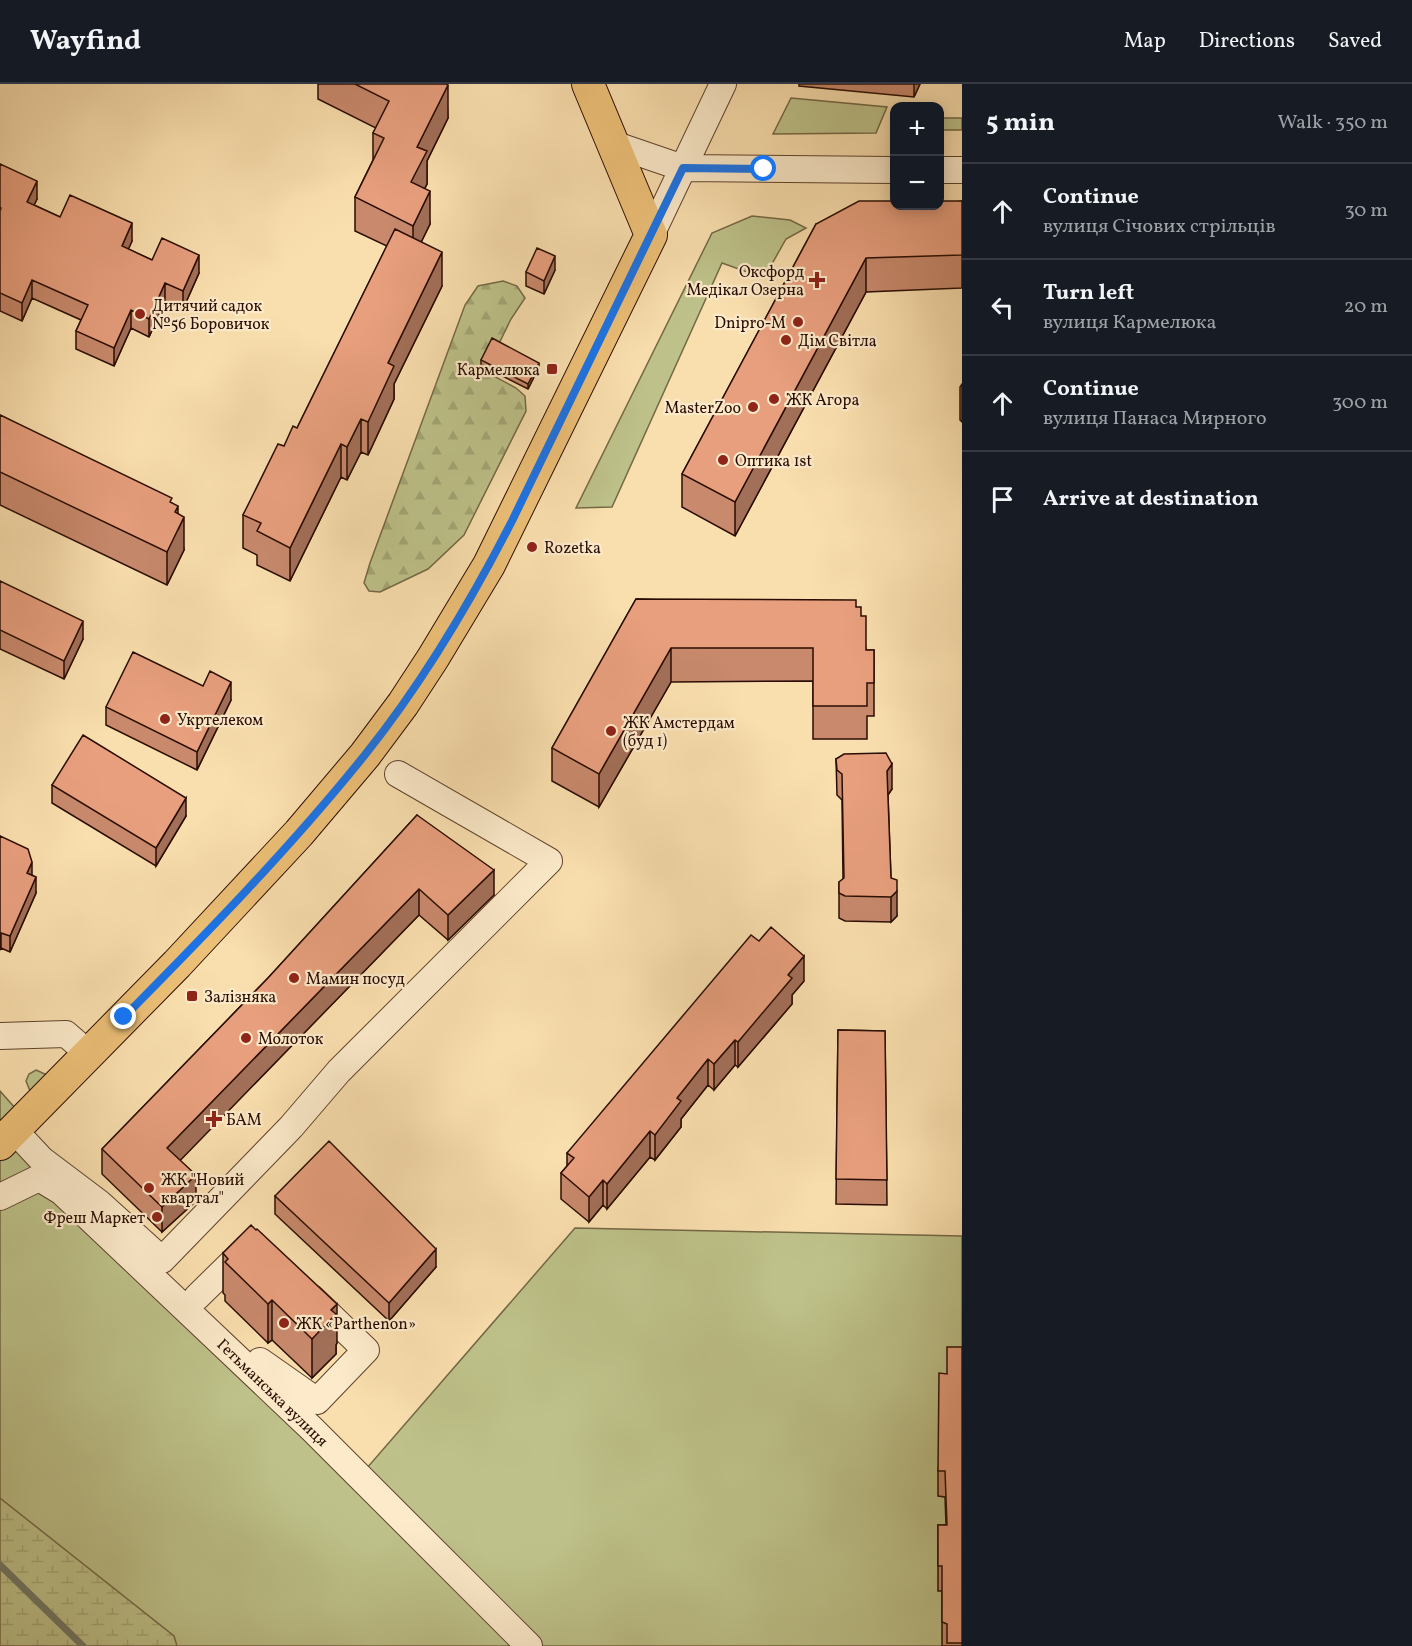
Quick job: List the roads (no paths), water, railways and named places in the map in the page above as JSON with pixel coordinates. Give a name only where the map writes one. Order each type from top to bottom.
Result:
[{"type":"main road","points":[[7,1137],[299,833],[365,755],[403,704],[433,658],[499,548],[651,235],[588,84]]},
{"type":"street","points":[[651,235],[723,84]]},
{"type":"street","points":[[613,144],[683,168],[890,170]]},
{"type":"street","points":[[944,170],[962,170]]},
{"type":"street","points":[[162,1260],[291,1127],[339,1071],[549,861],[398,774]]},
{"type":"street","points":[[0,1035],[66,1034],[89,1054]]},
{"type":"street","points":[[7,1137],[99,1203],[162,1260],[245,1351],[317,1401],[366,1350],[293,1280]]},
{"type":"street","name":"Гетьманська вулиця","points":[[0,1197],[39,1178],[62,1192],[312,1429],[529,1646]]},
{"type":"street","points":[[197,1297],[252,1243],[268,1258]]},
{"type":"waterway","points":[[0,1565],[83,1646]]},
{"type":"place","name":"Оксфорд Медікал Озерна","points":[[817,280]]},
{"type":"place","name":"Дитячий садок №56 Боровичок","points":[[140,314]]},
{"type":"place","name":"Dnipro-M","points":[[798,322]]},
{"type":"place","name":"Дім Світла","points":[[786,340]]},
{"type":"place","name":"Кармелюка","points":[[552,369]]},
{"type":"place","name":"ЖК Агора","points":[[774,399]]},
{"type":"place","name":"MasterZoo","points":[[753,407]]},
{"type":"place","name":"Оптика 1st","points":[[723,460]]},
{"type":"place","name":"Rozetka","points":[[532,547]]},
{"type":"place","name":"Укртелеком","points":[[165,719]]},
{"type":"place","name":"ЖК Амстердам (буд 1)","points":[[611,731]]},
{"type":"place","name":"Мамин посуд","points":[[294,978]]},
{"type":"place","name":"Залізняка","points":[[192,996]]},
{"type":"place","name":"Молоток","points":[[246,1038]]},
{"type":"place","name":"БАМ","points":[[214,1119]]},
{"type":"place","name":"ЖК \"Новий квартал\"","points":[[149,1188]]},
{"type":"place","name":"Фреш Маркет","points":[[157,1217]]},
{"type":"place","name":"ЖК «Parthenon»","points":[[284,1323]]}]
